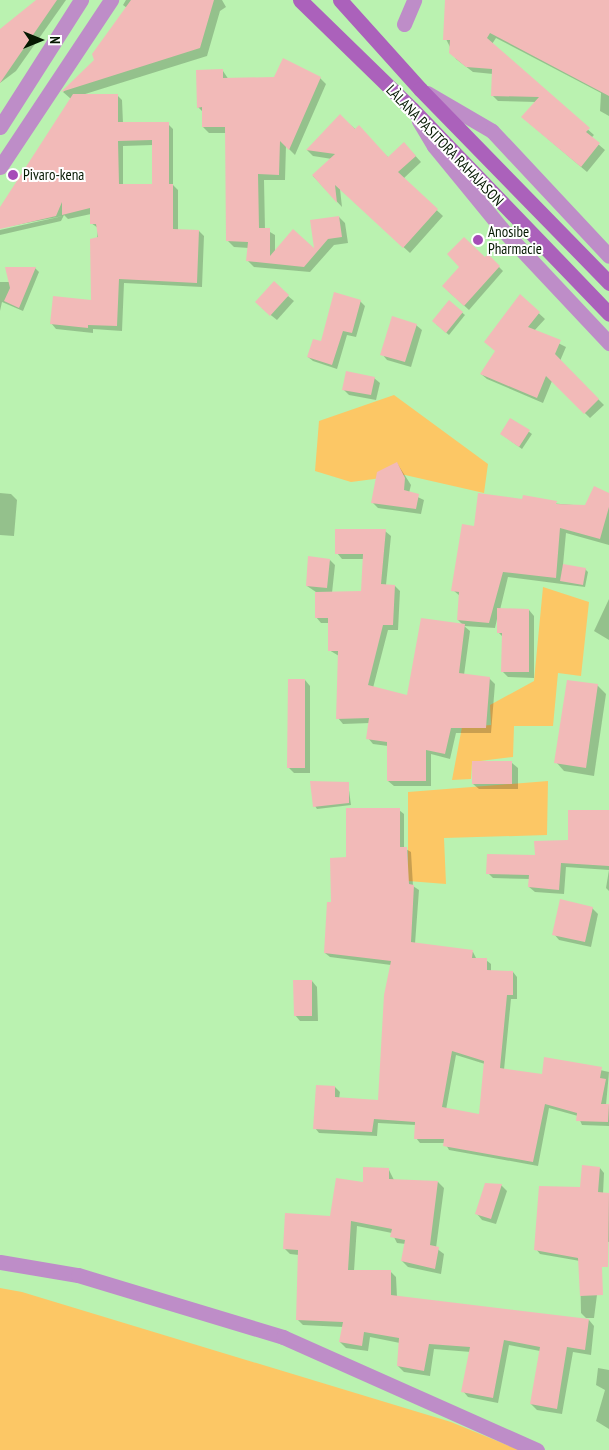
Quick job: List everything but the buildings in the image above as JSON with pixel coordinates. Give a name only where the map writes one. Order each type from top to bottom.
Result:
[{"type":"main road","name":"LÀLANA PASITORA RAHAJASON","points":[[300,0],[412,109],[609,314]]},
{"type":"main road","name":"LÀLANA PASITORA RAHAJASON","points":[[340,0],[420,89],[609,282]]},
{"type":"street","points":[[0,128],[81,0]]},
{"type":"street","points":[[0,167],[111,0]]},
{"type":"street","points":[[404,24],[414,0]]},
{"type":"street","points":[[420,89],[492,131],[609,256]]},
{"type":"street","points":[[412,109],[434,146],[501,228],[609,343]]},
{"type":"street","points":[[0,1262],[78,1275],[282,1337],[537,1450]]},
{"type":"shaded area","points":[[394,395],[488,464],[484,493],[405,475],[351,482],[315,471],[319,421]]},
{"type":"shaded area","points":[[543,587],[589,602],[581,676],[558,673],[553,726],[514,726],[513,757],[472,762],[471,779],[452,780],[462,727],[491,725],[490,705],[534,681]]},
{"type":"shaded area","points":[[548,781],[547,835],[444,838],[446,884],[408,881],[408,792]]},
{"type":"shaded area","points":[[0,1288],[22,1292],[451,1422],[519,1450],[0,1450]]},
{"type":"place","name":"Pivaro-kena","points":[[13,175]]},
{"type":"place","name":"Anosibe Pharmacie","points":[[478,240]]}]
